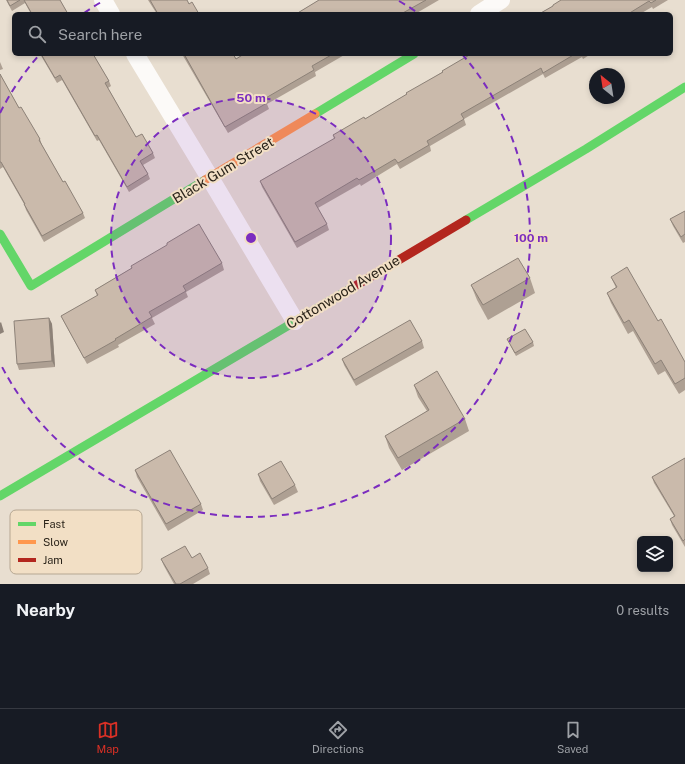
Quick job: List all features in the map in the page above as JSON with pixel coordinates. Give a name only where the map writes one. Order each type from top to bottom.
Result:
[{"type":"street","points":[[103,0],[110,12]]},
{"type":"street","points":[[482,12],[501,0]]},
{"type":"street","points":[[136,56],[295,321]]},
{"type":"street","name":"Black Gum Street","points":[[0,234],[31,286],[411,56]]},
{"type":"street","name":"Cottonwood Avenue","points":[[0,496],[586,149],[685,87]]},
{"type":"building","points":[[7,0],[20,0],[10,6]]},
{"type":"building","points":[[24,0],[60,0],[67,12],[31,12]]},
{"type":"building","points":[[150,0],[187,0],[189,4],[192,2],[198,12],[157,12]]},
{"type":"building","points":[[319,0],[426,0],[405,12],[299,12]]},
{"type":"building","points":[[561,0],[656,0],[651,3],[649,1],[631,12],[542,12]]},
{"type":"building","points":[[42,56],[94,56],[109,81],[105,83],[136,137],[142,134],[153,153],[140,161],[148,174],[127,187],[97,135],[95,136],[60,75],[55,78]]},
{"type":"building","points":[[185,56],[234,56],[236,59],[241,56],[330,56],[312,66],[314,70],[264,99],[267,103],[225,127]]},
{"type":"building","points":[[468,56],[572,56],[543,73],[541,68],[461,114],[464,119],[427,141],[429,145],[398,163],[395,159],[359,180],[357,178],[315,203],[327,224],[295,242],[260,181],[335,138],[333,135],[364,117],[365,119],[443,72],[442,71]]},
{"type":"building","points":[[0,74],[19,108],[21,107],[40,139],[39,140],[63,182],[65,181],[83,213],[42,236],[0,162]]},
{"type":"building","points":[[685,211],[685,234],[681,237],[670,219]]},
{"type":"building","points":[[199,224],[222,263],[183,286],[186,291],[149,312],[152,317],[84,358],[61,316],[98,295],[95,290],[132,268],[131,266]]},
{"type":"building","points":[[518,258],[530,278],[483,305],[471,285]]},
{"type":"building","points":[[627,267],[658,321],[661,319],[685,362],[685,378],[675,384],[661,360],[655,364],[629,320],[624,323],[607,293],[617,287],[611,277]]},
{"type":"building","points":[[49,318],[52,361],[17,364],[14,321]]},
{"type":"building","points":[[410,320],[422,341],[354,380],[342,359]]},
{"type":"building","points":[[525,329],[533,342],[515,353],[507,339]]},
{"type":"building","points":[[437,371],[465,419],[398,458],[385,436],[429,410],[414,385]]},
{"type":"building","points":[[170,450],[201,504],[166,524],[135,470]]},
{"type":"building","points":[[685,458],[685,539],[683,541],[670,519],[675,516],[652,477]]},
{"type":"building","points":[[281,461],[295,485],[272,499],[258,474]]},
{"type":"building","points":[[185,546],[192,558],[200,553],[208,568],[180,584],[176,584],[161,559]]},
{"type":"traffic: fast","points":[[315,114],[411,56]]},
{"type":"traffic: fast","points":[[466,220],[586,149],[685,87]]},
{"type":"traffic: fast","points":[[0,234],[31,286],[205,180]]},
{"type":"traffic: fast","points":[[0,496],[350,289]]},
{"type":"traffic: slow","points":[[205,180],[315,114]]},
{"type":"traffic: jam","points":[[350,289],[466,220]]}]
